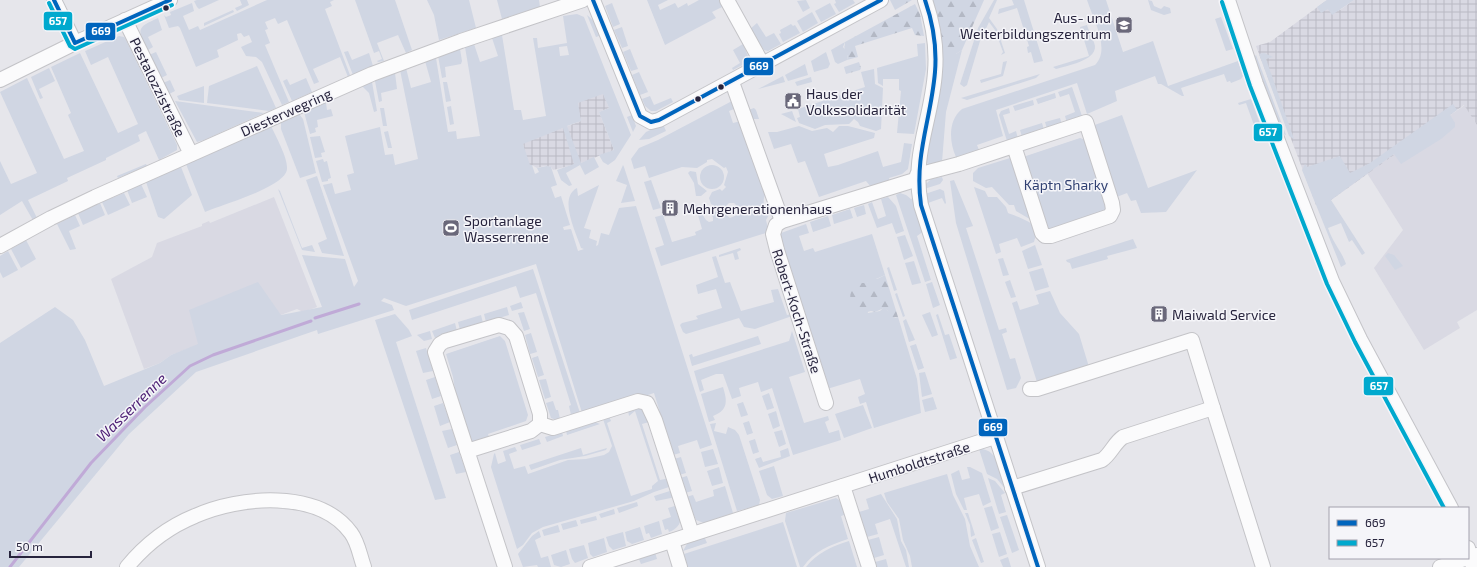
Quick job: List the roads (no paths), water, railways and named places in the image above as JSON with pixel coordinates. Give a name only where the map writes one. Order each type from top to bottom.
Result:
[{"type":"street","points":[[54,0],[75,43]]},
{"type":"street","points":[[0,80],[75,43],[170,0]]},
{"type":"street","name":"Diesterwegring","points":[[0,246],[51,218],[191,154],[397,64],[461,40],[583,0]]},
{"type":"street","points":[[593,0],[640,116],[646,121],[651,122],[659,120],[732,82],[880,0]]},
{"type":"street","points":[[727,0],[763,65]]},
{"type":"street","points":[[924,0],[934,38],[935,72],[921,141],[918,177],[924,216],[1038,567]]},
{"type":"street","points":[[1232,1],[1256,84],[1332,281],[1360,339],[1449,507]]},
{"type":"street","name":"Pestalozzistraße","points":[[125,20],[191,154]]},
{"type":"street","points":[[732,82],[782,221],[1086,122],[1112,203],[1113,210],[1110,216],[1051,236],[1045,236],[1042,233],[1014,146]]},
{"type":"street","name":"Robert-Koch-Straße","points":[[782,221],[776,225],[773,234],[826,403]]},
{"type":"street","points":[[505,567],[435,357],[434,352],[437,347],[445,341],[498,325],[510,328],[516,336],[526,367],[540,414],[540,424]]},
{"type":"street","points":[[1030,389],[1037,389],[1192,340],[1263,567]]},
{"type":"street","points":[[540,424],[553,428],[638,401],[647,403],[655,420],[692,534]]},
{"type":"street","points":[[1012,488],[1102,460],[1106,457],[1116,441],[1123,436],[1213,408]]},
{"type":"street","points":[[467,451],[531,431],[540,424]]},
{"type":"street","name":"Humboldtstraße","points":[[590,567],[995,438]]},
{"type":"street","points":[[843,486],[870,567]]},
{"type":"street","points":[[127,567],[157,538],[195,516],[230,504],[272,501],[306,504],[336,517],[352,534],[364,567]]},
{"type":"street","points":[[672,541],[680,567]]},
{"type":"street","points":[[1440,567],[1466,559]]},
{"type":"waterway","name":"Wasserrenne","points":[[315,318],[359,304]]},
{"type":"waterway","name":"Wasserrenne","points":[[10,567],[91,463],[145,407],[190,366],[213,355],[311,321]]},
{"type":"place","name":"Aus- und Weiterbildungszentrum","points":[[1124,25]]},
{"type":"place","name":"Haus der Volkssolidarität","points":[[793,101]]},
{"type":"place","name":"Mehrgenerationenhaus","points":[[670,208]]},
{"type":"place","name":"Sportanlage Wasserrenne","points":[[451,228]]},
{"type":"place","name":"Maiwald Service","points":[[1159,314]]},
{"type":"park label","name":"Käptn Sharky","points":[[1066,184]]}]
